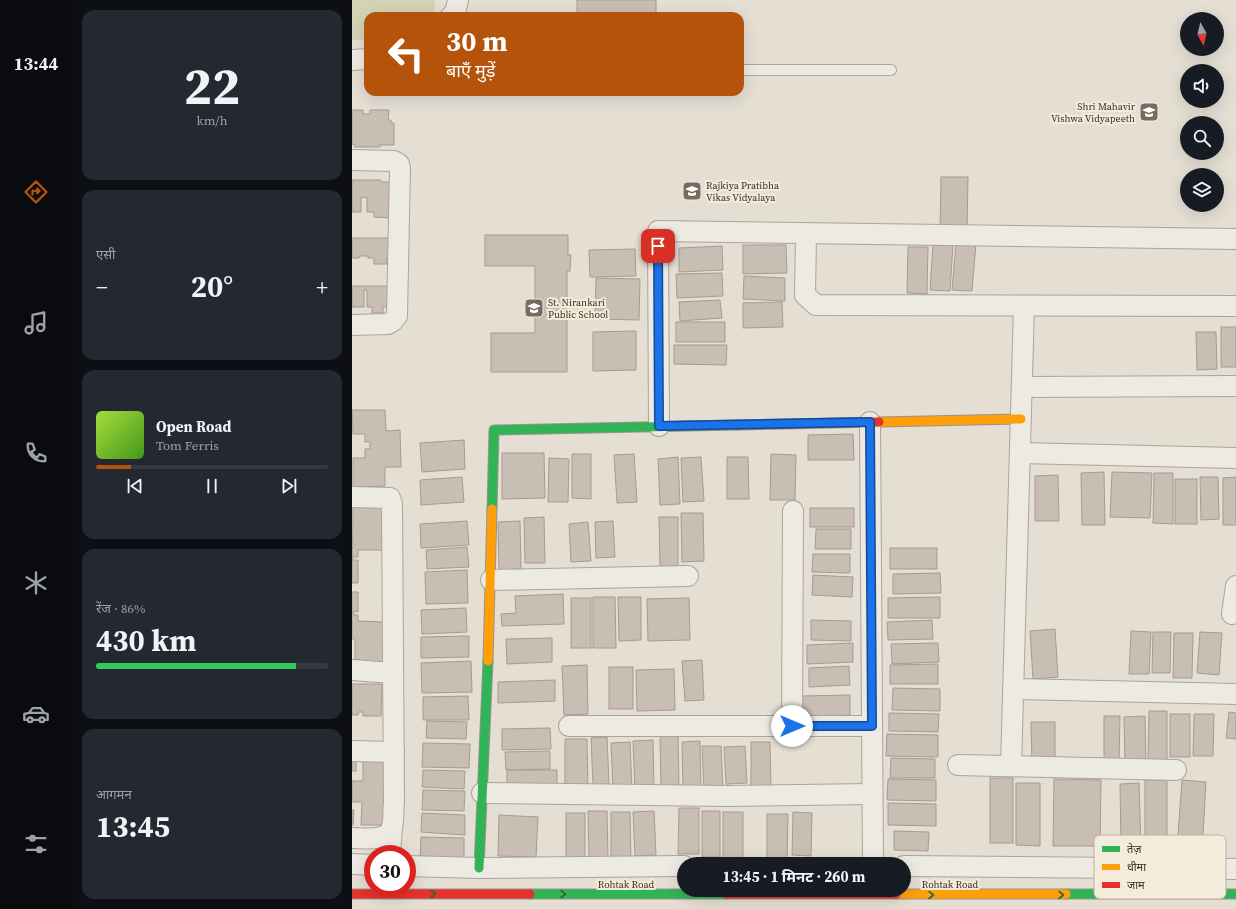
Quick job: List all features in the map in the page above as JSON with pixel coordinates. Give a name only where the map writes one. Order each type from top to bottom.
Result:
[{"type":"street","points":[[455,12],[458,0]]},
{"type":"street","points":[[352,60],[364,59]]},
{"type":"street","points":[[352,160],[394,161],[399,164],[400,168],[397,316],[388,324],[352,325]]},
{"type":"street","points":[[659,426],[658,232],[1236,239]]},
{"type":"street","points":[[806,234],[805,295],[816,305],[1236,306]]},
{"type":"street","points":[[1011,766],[1024,306]]},
{"type":"street","points":[[1022,387],[1236,386]]},
{"type":"street","points":[[479,868],[491,580],[494,430],[1021,419]]},
{"type":"street","points":[[870,422],[873,857]]},
{"type":"street","points":[[1020,453],[1236,458]]},
{"type":"street","points":[[352,497],[390,498],[392,504],[394,802],[391,845]]},
{"type":"street","points":[[792,726],[793,511]]},
{"type":"street","points":[[491,580],[688,576]]},
{"type":"street","points":[[1232,614],[1236,586]]},
{"type":"street","points":[[352,670],[393,673]]},
{"type":"street","points":[[1013,689],[1236,694]]},
{"type":"street","points":[[569,726],[872,726]]},
{"type":"street","points":[[352,751],[394,752]]},
{"type":"street","points":[[958,765],[1176,770]]},
{"type":"street","points":[[482,793],[687,796],[872,794]]},
{"type":"street","points":[[352,838],[382,837],[390,831],[392,826]]},
{"type":"street","points":[[352,864],[364,865]]},
{"type":"street","points":[[416,866],[479,868],[677,866]]},
{"type":"street","points":[[911,866],[1094,868]]},
{"type":"street","points":[[1226,869],[1236,869]]},
{"type":"street","name":"Rohtak Road","points":[[352,894],[1094,894]]},
{"type":"lane","points":[[744,70],[891,70]]},
{"type":"green space","points":[[352,0],[435,0],[434,12],[364,12],[364,40],[352,40]]},
{"type":"building","points":[[577,0],[656,0],[656,12],[577,12]]},
{"type":"building","points":[[352,110],[363,110],[363,114],[370,114],[370,110],[389,110],[388,120],[391,120],[391,123],[394,123],[394,145],[380,145],[380,147],[355,147],[355,145],[352,144]]},
{"type":"building","points":[[941,177],[968,177],[967,232],[940,232]]},
{"type":"building","points":[[352,180],[381,180],[381,182],[394,182],[391,218],[374,217],[374,212],[367,212],[367,197],[361,198],[361,212],[352,212]]},
{"type":"building","points":[[485,235],[568,235],[568,255],[571,255],[570,271],[567,271],[567,372],[491,372],[491,333],[535,333],[535,266],[485,266]]},
{"type":"building","points":[[352,238],[393,238],[393,257],[387,257],[387,264],[374,264],[374,258],[368,258],[368,256],[352,258]]},
{"type":"building","points":[[956,243],[976,244],[972,291],[952,290]]},
{"type":"building","points":[[933,244],[953,245],[950,291],[930,290]]},
{"type":"building","points":[[743,245],[786,245],[787,273],[743,274]]},
{"type":"building","points":[[722,246],[723,270],[679,272],[679,248]]},
{"type":"building","points":[[908,247],[928,247],[927,294],[907,293]]},
{"type":"building","points":[[635,249],[636,276],[590,277],[589,250]]},
{"type":"building","points":[[722,273],[723,296],[677,298],[676,274]]},
{"type":"building","points":[[744,276],[785,278],[785,301],[743,299]]},
{"type":"building","points":[[596,278],[640,279],[639,320],[595,319]]},
{"type":"building","points":[[352,286],[390,286],[390,307],[383,307],[383,313],[372,313],[372,307],[367,307],[367,290],[364,290],[364,307],[352,307]]},
{"type":"building","points":[[720,300],[722,318],[680,321],[679,302]]},
{"type":"building","points":[[782,302],[783,327],[743,328],[743,303]]},
{"type":"building","points":[[676,322],[725,322],[725,342],[676,342]]},
{"type":"building","points":[[1221,327],[1236,327],[1236,367],[1221,367]]},
{"type":"building","points":[[636,331],[636,370],[593,371],[593,332]]},
{"type":"building","points":[[1196,332],[1216,332],[1217,369],[1197,370]]},
{"type":"building","points":[[674,345],[727,345],[726,365],[674,364]]},
{"type":"building","points":[[352,410],[385,410],[386,431],[400,430],[401,467],[385,467],[385,486],[353,487],[353,458],[365,458],[365,449],[370,449],[370,442],[365,442],[365,434],[353,434]]},
{"type":"building","points":[[853,434],[854,460],[808,460],[808,435]]},
{"type":"building","points":[[464,440],[465,469],[422,472],[420,443]]},
{"type":"building","points":[[502,453],[544,453],[545,498],[502,499]]},
{"type":"building","points":[[572,454],[591,454],[591,499],[572,498]]},
{"type":"building","points":[[634,454],[637,502],[617,503],[614,455]]},
{"type":"building","points":[[771,454],[796,455],[795,500],[770,500]]},
{"type":"building","points":[[678,457],[680,504],[660,505],[658,459]]},
{"type":"building","points":[[701,457],[704,501],[683,502],[681,458]]},
{"type":"building","points":[[727,457],[748,457],[749,499],[727,499]]},
{"type":"building","points":[[549,458],[569,459],[568,502],[548,502]]},
{"type":"building","points":[[1104,472],[1105,525],[1082,525],[1081,473]]},
{"type":"building","points":[[1112,472],[1152,473],[1150,518],[1110,517]]},
{"type":"building","points":[[1154,473],[1173,473],[1173,524],[1153,523]]},
{"type":"building","points":[[1058,475],[1059,521],[1035,521],[1035,476]]},
{"type":"building","points":[[462,477],[464,502],[421,505],[420,480]]},
{"type":"building","points":[[1200,477],[1218,477],[1219,519],[1201,520]]},
{"type":"building","points":[[1236,477],[1236,525],[1223,525],[1223,478]]},
{"type":"building","points":[[1175,479],[1197,479],[1197,524],[1175,524]]},
{"type":"building","points":[[353,504],[384,505],[384,550],[358,550],[358,557],[353,557],[353,560],[358,560],[358,583],[352,583]]},
{"type":"building","points":[[810,508],[854,508],[854,527],[810,527]]},
{"type":"building","points":[[681,513],[703,513],[704,561],[682,562]]},
{"type":"building","points":[[544,517],[545,563],[525,563],[524,518]]},
{"type":"building","points":[[659,517],[678,517],[678,567],[660,567]]},
{"type":"building","points":[[467,521],[469,545],[421,548],[420,524]]},
{"type":"building","points":[[520,521],[521,569],[499,570],[498,522]]},
{"type":"building","points":[[613,521],[615,557],[596,558],[595,522]]},
{"type":"building","points":[[588,522],[591,561],[571,562],[569,524]]},
{"type":"building","points":[[816,529],[851,529],[851,549],[815,549]]},
{"type":"building","points":[[467,547],[469,567],[427,569],[426,550]]},
{"type":"building","points":[[890,548],[937,548],[937,569],[890,569]]},
{"type":"building","points":[[813,554],[850,554],[850,573],[812,572]]},
{"type":"building","points":[[467,570],[468,603],[426,604],[425,572]]},
{"type":"building","points":[[940,573],[941,593],[893,594],[893,574]]},
{"type":"building","points":[[813,575],[853,577],[852,597],[812,595]]},
{"type":"building","points":[[352,592],[358,592],[358,612],[354,611],[354,615],[358,615],[358,621],[384,622],[384,668],[360,667],[360,660],[355,659],[355,639],[352,639]]},
{"type":"building","points":[[563,594],[564,624],[502,626],[501,614],[516,613],[515,596]]},
{"type":"building","points":[[593,597],[615,597],[616,648],[593,648]]},
{"type":"building","points":[[618,597],[641,597],[641,640],[619,641]]},
{"type":"building","points":[[940,597],[940,618],[888,618],[888,598]]},
{"type":"building","points":[[571,598],[591,598],[591,648],[571,648]]},
{"type":"building","points":[[689,598],[690,640],[648,641],[647,599]]},
{"type":"building","points":[[466,608],[467,632],[422,634],[421,610]]},
{"type":"building","points":[[811,620],[851,621],[851,641],[811,640]]},
{"type":"building","points":[[932,620],[933,639],[888,640],[887,622]]},
{"type":"building","points":[[1055,629],[1058,677],[1033,679],[1030,631]]},
{"type":"building","points":[[1131,631],[1151,632],[1149,674],[1129,674]]},
{"type":"building","points":[[1153,632],[1171,632],[1170,673],[1152,673]]},
{"type":"building","points":[[1200,632],[1222,633],[1219,675],[1197,673]]},
{"type":"building","points":[[1174,633],[1193,633],[1192,678],[1173,678]]},
{"type":"building","points":[[469,636],[469,657],[421,658],[421,637]]},
{"type":"building","points":[[552,638],[552,662],[507,664],[506,639]]},
{"type":"building","points":[[853,643],[853,662],[807,664],[807,645]]},
{"type":"building","points":[[938,643],[939,662],[892,664],[891,644]]},
{"type":"building","points":[[702,660],[704,700],[685,701],[682,661]]},
{"type":"building","points":[[471,661],[472,692],[422,693],[421,663]]},
{"type":"building","points":[[938,664],[938,684],[890,684],[890,665]]},
{"type":"building","points":[[587,665],[588,714],[564,715],[562,666]]},
{"type":"building","points":[[849,666],[850,685],[809,687],[809,668]]},
{"type":"building","points":[[609,667],[633,667],[633,709],[609,709]]},
{"type":"building","points":[[674,669],[675,710],[637,711],[636,670]]},
{"type":"building","points":[[555,680],[555,701],[498,703],[498,682]]},
{"type":"building","points":[[352,684],[382,684],[381,716],[363,716],[363,712],[358,712],[358,715],[352,715]]},
{"type":"building","points":[[893,688],[940,689],[940,711],[892,710]]},
{"type":"building","points":[[850,695],[850,715],[803,716],[802,696]]},
{"type":"building","points":[[468,696],[469,720],[423,720],[423,697]]},
{"type":"building","points":[[1149,711],[1167,711],[1167,760],[1148,760]]},
{"type":"building","points":[[1229,712],[1236,713],[1236,739],[1226,738]]},
{"type":"building","points":[[889,713],[939,714],[938,732],[889,731]]},
{"type":"building","points":[[1170,714],[1190,714],[1190,757],[1170,757]]},
{"type":"building","points":[[1194,714],[1214,714],[1213,756],[1193,756]]},
{"type":"building","points":[[1104,716],[1120,716],[1119,762],[1104,762]]},
{"type":"building","points":[[1145,716],[1146,764],[1125,764],[1124,717]]},
{"type":"building","points":[[427,721],[467,722],[466,739],[426,738]]},
{"type":"building","points":[[1031,722],[1055,722],[1055,764],[1032,764]]},
{"type":"building","points":[[550,728],[551,749],[502,750],[502,729]]},
{"type":"building","points":[[660,734],[678,734],[679,787],[661,788]]},
{"type":"building","points":[[887,734],[938,735],[938,757],[886,756]]},
{"type":"building","points":[[607,737],[609,784],[593,785],[591,738]]},
{"type":"building","points":[[565,739],[587,739],[588,790],[565,790]]},
{"type":"building","points":[[653,740],[654,790],[635,791],[633,741]]},
{"type":"building","points":[[700,741],[701,790],[683,790],[682,742]]},
{"type":"building","points":[[630,742],[632,790],[613,791],[611,743]]},
{"type":"building","points":[[751,742],[770,742],[771,787],[751,787]]},
{"type":"building","points":[[423,743],[470,744],[469,768],[422,767]]},
{"type":"building","points":[[702,746],[721,746],[723,789],[704,789]]},
{"type":"building","points":[[745,746],[747,783],[726,784],[724,747]]},
{"type":"building","points":[[550,751],[550,769],[506,770],[505,752]]},
{"type":"building","points":[[352,758],[356,758],[356,771],[352,771]]},
{"type":"building","points":[[363,758],[386,758],[386,825],[361,825],[362,802],[352,802],[352,781],[363,781]]},
{"type":"building","points":[[891,758],[935,759],[935,778],[890,778]]},
{"type":"building","points":[[423,770],[465,771],[464,789],[422,787]]},
{"type":"building","points":[[507,770],[557,770],[557,789],[507,789]]},
{"type":"building","points":[[990,778],[1013,778],[1013,843],[990,843]]},
{"type":"building","points":[[888,779],[936,780],[936,801],[887,800]]},
{"type":"building","points":[[1054,779],[1101,780],[1100,835],[1094,835],[1094,846],[1053,846]]},
{"type":"building","points":[[1145,780],[1167,780],[1167,835],[1145,835]]},
{"type":"building","points":[[1182,780],[1206,782],[1203,835],[1178,835]]},
{"type":"building","points":[[1016,783],[1040,783],[1040,846],[1016,845]]},
{"type":"building","points":[[1139,783],[1141,835],[1121,835],[1120,784]]},
{"type":"building","points":[[423,790],[465,791],[464,811],[422,810]]},
{"type":"building","points":[[888,803],[936,804],[936,826],[888,825]]},
{"type":"building","points":[[679,808],[699,808],[699,854],[678,854]]},
{"type":"building","points":[[352,810],[354,810],[353,825],[352,825]]},
{"type":"building","points":[[588,811],[607,811],[608,858],[589,859]]},
{"type":"building","points":[[654,811],[656,855],[635,856],[633,812]]},
{"type":"building","points":[[702,811],[720,811],[720,857],[702,857]]},
{"type":"building","points":[[611,812],[630,812],[631,859],[611,860]]},
{"type":"building","points":[[723,812],[743,812],[743,857],[723,857]]},
{"type":"building","points":[[793,812],[812,813],[811,856],[792,855]]},
{"type":"building","points":[[422,813],[465,815],[465,835],[421,832]]},
{"type":"building","points":[[566,813],[585,813],[585,858],[566,858]]},
{"type":"building","points":[[767,814],[788,814],[787,857],[767,857]]},
{"type":"building","points":[[499,815],[538,817],[536,857],[498,856]]},
{"type":"building","points":[[894,831],[929,832],[928,851],[894,850]]},
{"type":"building","points":[[421,837],[464,838],[464,860],[420,859]]},
{"type":"traffic: fast","points":[[492,509],[494,430],[738,425]]},
{"type":"traffic: fast","points":[[479,868],[488,661]]},
{"type":"traffic: fast","points":[[530,894],[677,894]]},
{"type":"traffic: fast","points":[[1066,894],[1094,894]]},
{"type":"traffic: fast","points":[[1226,894],[1236,894]]},
{"type":"traffic: slow","points":[[879,422],[1021,419]]},
{"type":"traffic: slow","points":[[488,661],[492,509]]},
{"type":"traffic: slow","points":[[911,894],[1066,894]]},
{"type":"traffic: jam","points":[[738,425],[879,422]]},
{"type":"traffic: jam","points":[[352,894],[530,894]]},
{"type":"place","name":"Shri Mahavir Vishwa Vidyapeeth","points":[[1149,112]]},
{"type":"place","name":"Rajkiya Pratibha Vikas Vidyalaya","points":[[692,191]]},
{"type":"place","name":"St. Nirankari Public School","points":[[534,308]]},
{"type":"route","points":[[658,246],[659,426],[870,422],[872,726],[792,726]]}]
